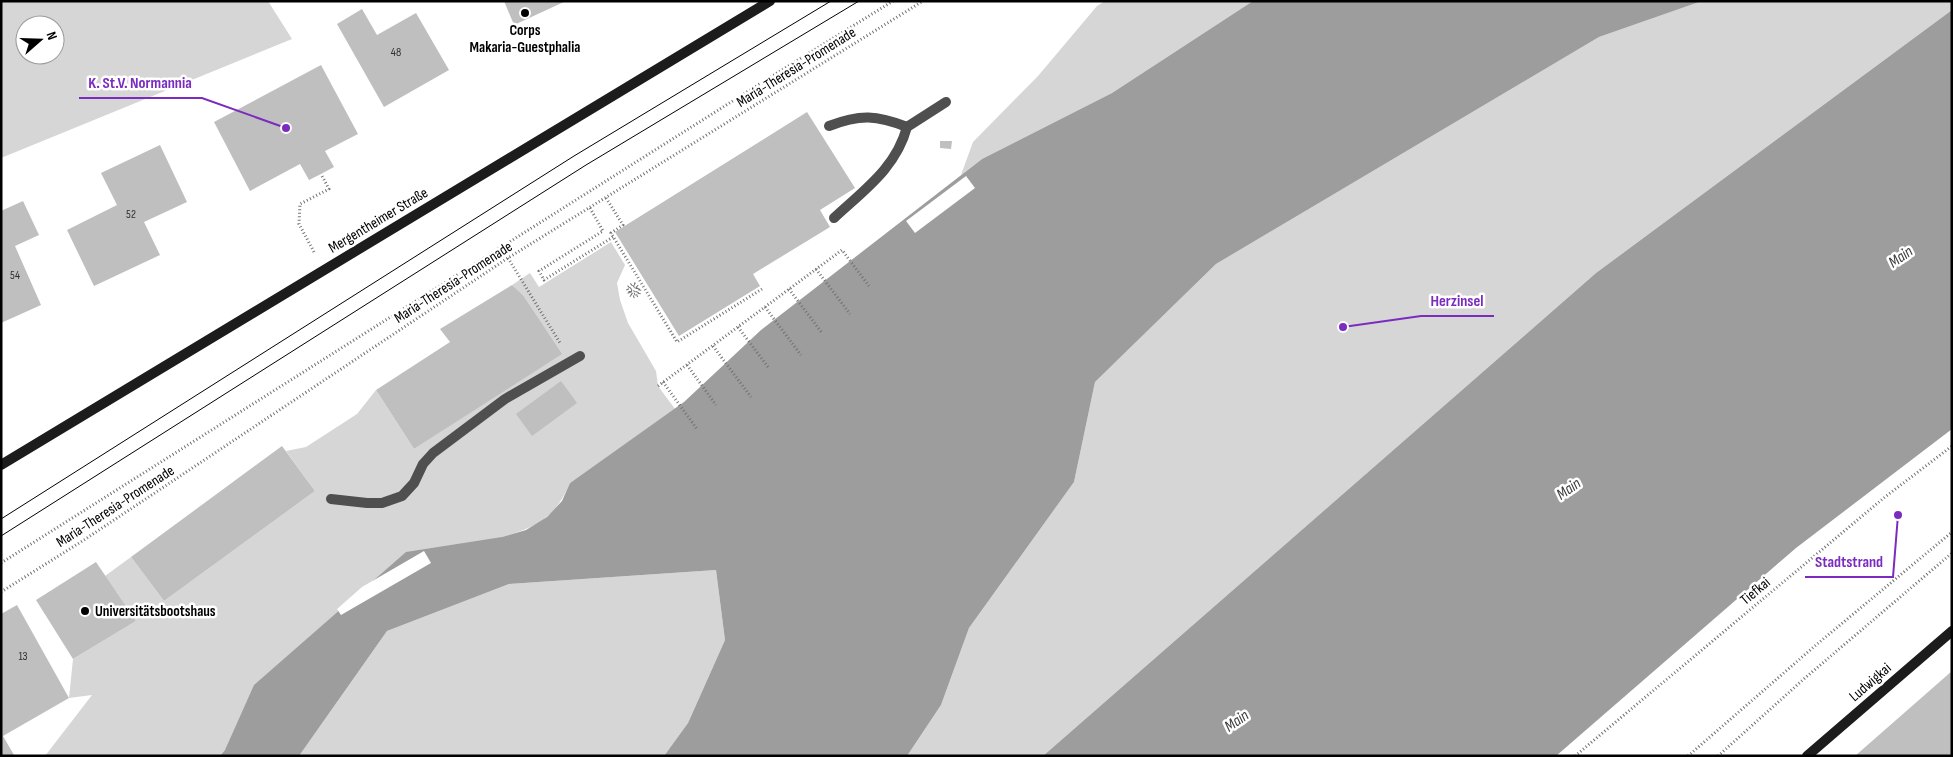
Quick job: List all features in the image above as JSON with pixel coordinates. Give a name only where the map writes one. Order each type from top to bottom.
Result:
[{"type":"main road","name":"Mergentheimer Straße","points":[[1,465],[770,1]]},
{"type":"main road","name":"Ludwigkai","points":[[1807,756],[1952,631]]},
{"type":"lane","points":[[834,218],[890,165],[903,142],[907,127],[946,102]]},
{"type":"lane","points":[[829,126],[863,117],[886,119],[907,127]]},
{"type":"lane","points":[[331,498],[382,503],[402,496],[414,483],[423,464],[433,453],[505,399],[575,358]]},
{"type":"path","name":"Maria-Theresia-Promenade","points":[[1,563],[893,1]]},
{"type":"path","name":"Maria-Theresia-Promenade","points":[[1,592],[84,540],[508,258],[923,1]]},
{"type":"path","points":[[321,174],[329,189],[300,204],[299,224],[324,270]]},
{"type":"path","points":[[606,198],[623,225],[611,233],[678,342],[762,289]]},
{"type":"path","points":[[590,208],[603,231],[539,271],[544,280],[613,237]]},
{"type":"path","points":[[658,386],[842,250],[869,286]]},
{"type":"path","points":[[508,258],[575,358]]},
{"type":"path","points":[[816,269],[850,314]]},
{"type":"path","points":[[640,287],[631,291],[633,292],[636,288],[634,286],[631,288],[629,292],[631,294],[637,293],[639,288],[637,286],[635,284],[632,284],[627,288],[627,292],[631,296],[639,295],[640,287]]},
{"type":"path","points":[[789,289],[822,333]]},
{"type":"path","points":[[765,307],[801,354]]},
{"type":"path","points":[[738,327],[768,367]]},
{"type":"path","points":[[713,346],[751,397]]},
{"type":"path","points":[[688,365],[716,405]]},
{"type":"path","points":[[663,382],[697,429]]},
{"type":"path","name":"Tiefkai","points":[[1575,756],[1885,498],[1952,446]]},
{"type":"path","points":[[1688,756],[1816,645],[1952,532]]},
{"type":"path","points":[[1718,756],[1805,678],[1952,553]]},
{"type":"shaded area","points":[[1,1],[268,1],[292,39],[1,158]]},
{"type":"shaded area","points":[[1105,1],[1253,1],[1112,93],[982,159],[961,175],[973,142],[1038,76],[1097,6]]},
{"type":"shaded area","points":[[1702,1],[1952,1],[1952,10],[1596,273],[1043,756],[907,756],[941,705],[969,628],[1074,482],[1095,382],[1216,264],[1599,37]]},
{"type":"shaded area","points":[[611,242],[625,265],[617,283],[620,300],[628,323],[656,371],[658,386],[675,409],[570,483],[558,505],[544,519],[535,525],[502,537],[225,750],[220,756],[45,756],[92,695],[69,698],[73,659],[136,621],[105,576],[131,557],[164,601],[315,491],[286,451],[306,447],[357,414],[376,390],[414,449],[561,354],[523,295],[512,285],[530,273],[539,287]]},
{"type":"shaded area","points":[[716,570],[725,640],[688,723],[664,756],[299,756],[387,631],[509,584]]},
{"type":"water","points":[[1253,1],[1702,1],[1599,37],[1216,264],[1095,382],[1074,482],[969,628],[941,705],[907,756],[664,756],[688,723],[725,640],[716,570],[509,584],[387,631],[299,756],[220,756],[225,750],[254,685],[406,552],[502,537],[526,530],[547,517],[562,501],[570,483],[684,402],[761,330],[982,159],[1112,93]]},
{"type":"water","name":"Main","points":[[1952,10],[1952,429],[1796,548],[1556,756],[1043,756],[1596,273]]},
{"type":"pier","points":[[966,176],[975,188],[915,233],[906,221]]},
{"type":"pier","points":[[424,551],[431,563],[341,615],[337,609],[362,587]]},
{"type":"building","name":"Corps Makaria-Guestphalia","points":[[504,1],[566,1],[514,25]]},
{"type":"building","points":[[362,9],[377,35],[416,13],[449,70],[384,107],[337,24]]},
{"type":"building","points":[[321,65],[358,134],[325,151],[334,167],[321,174],[309,180],[300,164],[250,191],[214,122]]},
{"type":"building","points":[[807,112],[855,188],[820,210],[830,227],[753,274],[760,286],[679,336],[615,232]]},
{"type":"building","points":[[940,141],[952,141],[951,149],[940,148]]},
{"type":"building","points":[[160,145],[187,202],[144,222],[160,255],[94,286],[67,230],[117,205],[101,173]]},
{"type":"building","points":[[23,201],[39,235],[15,246],[41,305],[1,323],[1,211]]},
{"type":"building","points":[[512,285],[523,295],[562,354],[414,449],[376,390],[450,342],[440,329]]},
{"type":"building","points":[[561,381],[577,403],[532,436],[516,414]]},
{"type":"building","points":[[282,446],[315,491],[164,601],[131,557]]},
{"type":"building","name":"Universitätsbootshaus","points":[[96,562],[136,621],[73,659],[36,600]]},
{"type":"building","points":[[17,605],[69,698],[3,736],[14,755],[1,756],[1,614]]},
{"type":"building","points":[[1952,671],[1952,756],[1855,756]]},
{"type":"tram line","points":[[1,519],[574,156],[831,1]]},
{"type":"tram line","points":[[1,536],[586,165],[859,1]]},
{"type":"place","name":"Corps Makaria-Guestphalia","points":[[525,13]]},
{"type":"place","name":"K. St.V. Normannia","points":[[286,128]]},
{"type":"place","name":"Herzinsel","points":[[1343,327]]},
{"type":"place","name":"Stadtstrand","points":[[1898,515]]},
{"type":"place","name":"Universitätsbootshaus","points":[[85,611]]}]
